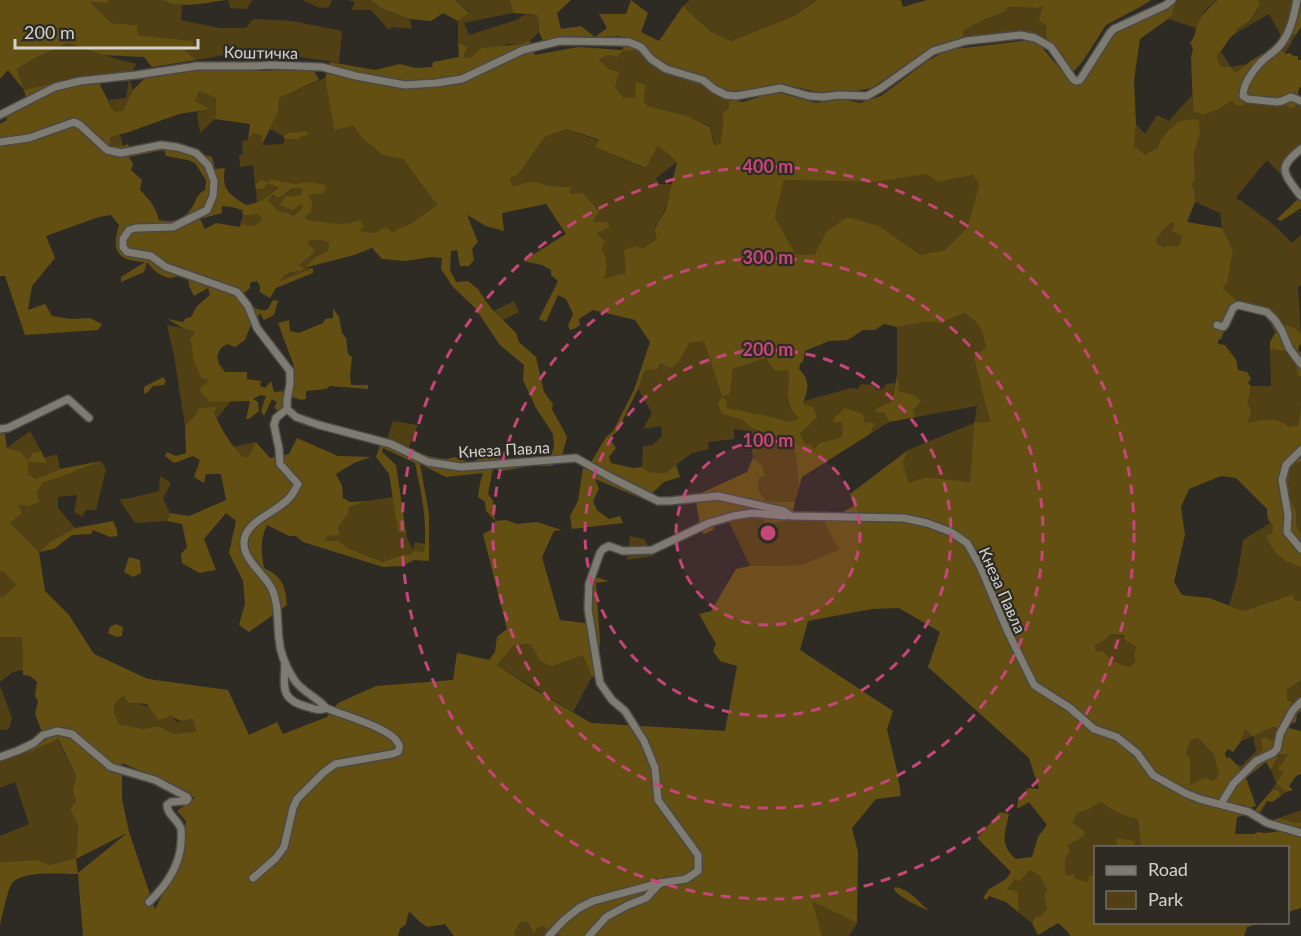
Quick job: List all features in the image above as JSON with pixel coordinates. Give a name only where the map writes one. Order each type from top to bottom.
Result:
[{"type":"street","name":"Коштичка","points":[[0,115],[55,87],[80,81],[197,66],[322,67],[405,85],[436,83],[462,78],[522,50],[560,41],[629,42],[640,47],[666,69],[703,80],[726,95],[742,95],[781,88],[809,96],[823,97],[867,96],[933,51],[966,41],[1021,35],[1035,38],[1051,47],[1072,79],[1076,81],[1080,80],[1110,33],[1173,0]]},
{"type":"street","points":[[1297,0],[1292,24],[1287,34],[1275,51],[1260,63],[1245,87],[1243,96],[1248,99],[1277,102],[1291,97],[1301,101]]},
{"type":"street","points":[[0,142],[29,138],[74,122],[107,150],[121,153],[161,145],[196,153],[208,165],[214,181],[213,196],[207,210],[173,227],[129,230],[123,238],[123,247],[127,252],[151,256],[166,267],[237,292],[248,306],[257,328],[290,371],[287,409],[276,418],[274,425],[280,464],[298,484],[294,493],[284,504],[254,524],[246,534],[244,543],[246,552],[250,561],[272,589],[277,604],[279,641],[285,663],[295,681],[304,692],[326,708],[381,729],[398,742],[399,747],[398,752],[335,764],[323,773],[297,799],[284,847],[276,858],[253,878]]},
{"type":"street","points":[[1301,149],[1287,162],[1285,171],[1286,176],[1301,196]]},
{"type":"street","points":[[1217,325],[1222,327],[1225,325],[1233,308],[1238,305],[1267,312],[1275,320],[1288,348],[1301,364]]},
{"type":"street","points":[[0,429],[8,428],[68,399],[89,418]]},
{"type":"street","name":"Кнеза Павла","points":[[287,409],[296,417],[391,444],[428,462],[461,467],[576,458],[658,501],[718,496],[784,511],[791,516],[904,518],[951,532],[967,543],[980,566],[1006,630],[1034,685],[1070,708],[1094,729],[1117,737],[1137,753],[1153,775],[1185,793],[1249,812],[1268,824],[1301,833]]},
{"type":"street","points":[[1301,450],[1286,465],[1282,480],[1288,515],[1287,532],[1301,549]]},
{"type":"street","points":[[549,936],[579,908],[593,901],[660,883],[686,879],[698,871],[698,855],[658,800],[655,768],[644,741],[625,711],[612,700],[600,683],[588,609],[589,584],[600,553],[606,547],[614,547],[623,551],[651,550],[709,523],[733,516],[752,513],[791,516]]},
{"type":"street","points":[[285,663],[287,698],[308,708],[322,710],[326,708]]},
{"type":"street","points":[[1221,804],[1233,784],[1256,761],[1277,749],[1280,735],[1293,710],[1301,702]]},
{"type":"street","points":[[0,757],[17,752],[44,735],[57,731],[72,734],[111,767],[155,780],[188,797],[186,801],[171,802],[166,805],[168,812],[179,824],[182,832],[180,855],[173,873],[149,902]]},
{"type":"street","points":[[589,936],[606,917],[628,904],[646,898],[660,883]]},
{"type":"green space","points":[[109,0],[164,0],[168,3],[182,5],[181,20],[219,28],[246,28],[255,19],[293,21],[342,31],[339,63],[281,54],[267,59],[233,60],[230,54],[196,60],[184,50],[192,41],[138,35],[137,25],[111,23],[90,2],[106,3]]},
{"type":"green space","points":[[228,0],[252,0],[247,9],[230,8]]},
{"type":"green space","points":[[302,0],[332,0],[329,7],[320,8]]},
{"type":"green space","points":[[348,0],[371,0],[381,8],[410,19],[412,29],[392,27],[389,30],[371,10],[351,10],[355,2]]},
{"type":"green space","points":[[455,0],[510,0],[513,13],[464,23],[469,35],[516,20],[524,15],[538,15],[539,32],[530,41],[508,44],[470,58],[463,58],[468,48],[458,43],[458,21],[469,12]]},
{"type":"green space","points":[[690,0],[817,0],[794,16],[731,41],[710,31],[683,6]]},
{"type":"green space","points":[[1176,0],[1218,0],[1205,10],[1196,28],[1168,19],[1172,16]]},
{"type":"green space","points":[[1259,0],[1299,0],[1290,30],[1295,36],[1285,54],[1282,50],[1290,42],[1286,35],[1281,36],[1269,14],[1236,33],[1237,29],[1250,22],[1260,5]]},
{"type":"green space","points":[[1044,6],[1046,38],[1023,31],[963,38],[964,30],[1006,11],[1007,7],[1038,8]]},
{"type":"green space","points":[[68,43],[136,64],[129,79],[99,83],[76,78],[24,90],[17,69]]},
{"type":"green space","points":[[636,49],[665,74],[704,86],[729,100],[729,108],[723,113],[720,145],[715,145],[710,126],[688,116],[648,106],[644,101],[624,98],[615,87],[609,69],[599,60]]},
{"type":"green space","points":[[1221,52],[1231,67],[1221,66],[1217,60],[1217,55]]},
{"type":"green space","points":[[1246,64],[1235,72],[1231,67]]},
{"type":"green space","points":[[325,78],[334,130],[354,126],[360,136],[382,155],[403,159],[437,205],[403,227],[387,233],[379,233],[358,231],[360,220],[345,225],[336,225],[305,217],[307,196],[323,194],[309,182],[295,184],[272,179],[278,186],[266,199],[257,203],[256,189],[263,189],[255,184],[253,165],[240,167],[239,156],[243,154],[242,141],[248,140],[253,133],[262,136],[263,145],[283,144],[285,139],[302,136],[307,131],[288,133],[283,136],[270,129],[278,112],[279,98]]},
{"type":"green space","points":[[129,79],[133,90],[125,110],[120,113],[114,112],[109,100],[126,98]]},
{"type":"green space","points":[[199,91],[216,98],[215,119],[200,133],[197,112],[210,108],[195,101]]},
{"type":"green space","points":[[1192,95],[1193,111],[1218,109],[1232,101],[1237,106],[1243,106],[1246,103],[1276,104],[1293,101],[1301,106],[1301,151],[1284,170],[1283,177],[1267,160],[1237,196],[1237,200],[1274,225],[1292,243],[1301,235],[1301,285],[1298,287],[1301,334],[1295,328],[1275,333],[1268,318],[1252,310],[1239,308],[1234,311],[1221,339],[1231,309],[1221,287],[1233,250],[1222,228],[1220,213],[1195,202],[1194,188],[1190,186],[1195,178],[1194,154],[1200,133],[1157,148],[1145,156],[1134,146],[1136,124],[1145,134],[1157,115],[1169,121]]},
{"type":"green space","points":[[567,129],[599,141],[595,147],[645,168],[658,146],[677,162],[656,178],[659,184],[672,184],[666,207],[654,229],[657,239],[642,249],[626,273],[604,280],[597,233],[610,226],[608,222],[593,222],[599,211],[583,193],[572,194],[569,192],[571,187],[549,186],[533,181],[513,186],[510,178],[518,175],[545,137]]},
{"type":"green space","points":[[120,134],[123,146],[110,148],[109,137]]},
{"type":"green space","points":[[927,173],[937,182],[973,175],[979,185],[967,228],[945,250],[920,255],[903,244],[826,232],[814,255],[796,255],[775,217],[784,180],[874,182]]},
{"type":"green space","points":[[301,188],[303,190],[300,195],[280,204],[292,210],[303,203],[301,210],[293,216],[279,212],[268,200],[274,196]]},
{"type":"green space","points":[[256,212],[262,218],[259,223],[246,226],[241,222],[243,215],[254,215]]},
{"type":"green space","points":[[1171,222],[1175,224],[1182,236],[1179,246],[1158,245],[1156,240]]},
{"type":"green space","points":[[310,240],[329,243],[328,251],[317,256],[304,268],[313,268],[278,282],[285,276],[303,268],[299,266],[306,243]]},
{"type":"green space","points":[[514,301],[519,312],[503,320],[494,311]]},
{"type":"green space","points":[[965,313],[978,323],[983,333],[986,348],[983,391],[990,423],[974,424],[970,482],[927,477],[907,484],[903,463],[908,450],[974,423],[977,406],[916,417],[913,410],[914,395],[899,391],[897,327],[923,322],[941,323]]},
{"type":"green space","points":[[167,325],[195,332],[190,339],[192,351],[208,379],[206,384],[210,402],[231,401],[217,418],[214,412],[217,408],[196,414],[185,426]]},
{"type":"green space","points":[[704,341],[722,397],[730,392],[733,369],[766,358],[788,370],[788,404],[800,418],[791,422],[725,409],[722,414],[743,420],[750,427],[769,436],[794,440],[799,488],[795,502],[766,501],[758,489],[759,478],[764,476],[762,465],[753,458],[749,431],[734,429],[734,439],[708,442],[709,449],[692,453],[665,473],[649,472],[642,467],[643,446],[653,445],[662,436],[661,426],[643,429],[652,413],[638,389],[645,370],[689,343]]},
{"type":"green space","points":[[1270,349],[1286,350],[1301,376],[1301,407],[1298,425],[1289,427],[1248,423],[1247,403],[1251,386],[1271,386]]},
{"type":"green space","points":[[895,383],[892,402],[884,412],[889,422],[870,434],[874,423],[864,422],[862,414],[834,423],[841,422],[842,437],[819,443],[814,451],[805,444],[800,434],[817,417],[802,404],[804,401],[851,388],[858,389],[861,384],[873,385],[877,390],[883,389],[886,384]]},
{"type":"green space","points":[[393,421],[418,425],[408,449],[387,439]]},
{"type":"green space","points":[[30,431],[41,451],[33,453],[47,462],[44,458],[57,454],[60,469],[38,479],[28,474],[28,462],[7,448]]},
{"type":"green space","points":[[256,442],[248,457],[243,457],[233,447]]},
{"type":"green space","points":[[101,461],[106,469],[96,510],[86,510],[82,517],[74,512],[77,495],[58,497],[58,508],[75,528],[51,541],[39,552],[10,523],[21,513],[18,504],[36,493],[44,482]]},
{"type":"green space","points":[[1301,462],[1301,534],[1296,526],[1296,511],[1286,489],[1289,480],[1288,464]]},
{"type":"green space","points":[[160,476],[171,483],[163,498],[170,513],[167,521],[135,523],[119,499],[159,491]]},
{"type":"green space","points":[[393,497],[398,532],[406,533],[413,550],[415,542],[425,544],[424,552],[402,555],[383,562],[347,548],[339,542],[324,542],[346,517],[349,507],[367,501]]},
{"type":"green space","points":[[793,512],[824,513],[824,522],[840,550],[801,565],[750,566],[729,522],[752,517],[788,520]]},
{"type":"green space","points":[[1270,523],[1273,525],[1272,535],[1267,535],[1289,563],[1301,567],[1301,601],[1293,600],[1291,594],[1243,611],[1229,606],[1237,578],[1243,540]]},
{"type":"green space","points":[[630,536],[644,539],[653,556],[627,560]]},
{"type":"green space","points":[[3,571],[16,585],[3,597],[0,596],[0,573]]},
{"type":"green space","points":[[1110,634],[1124,637],[1136,647],[1135,663],[1128,667],[1113,661],[1103,651],[1095,650],[1095,645],[1105,640]]},
{"type":"green space","points":[[22,636],[23,670],[13,672],[0,682],[0,637]]},
{"type":"green space","points":[[532,644],[540,661],[584,654],[592,677],[573,712],[497,665],[514,645]]},
{"type":"green space","points":[[1301,680],[1301,699],[1292,708],[1287,701],[1287,692]]},
{"type":"green space","points":[[0,686],[12,718],[9,729],[0,730]]},
{"type":"green space","points":[[125,696],[129,703],[155,708],[178,722],[193,719],[196,733],[174,734],[158,726],[143,729],[119,724],[114,711],[115,703]]},
{"type":"green space","points":[[1274,727],[1281,729],[1278,737],[1263,749],[1257,764],[1241,770],[1238,768],[1236,763],[1241,766],[1256,751],[1253,736],[1241,741],[1245,728],[1263,732]]},
{"type":"green space","points":[[1198,738],[1214,755],[1219,775],[1213,781],[1190,785],[1190,758],[1186,754],[1191,740]]},
{"type":"green space","points":[[57,739],[76,775],[73,791],[76,802],[70,809],[78,825],[76,858],[50,865],[37,860],[0,862],[0,836],[29,824],[15,782],[0,788],[0,762]]},
{"type":"green space","points":[[1278,751],[1288,754],[1281,765],[1285,772],[1276,783],[1271,770],[1278,758],[1274,757],[1272,752]]},
{"type":"green space","points":[[1276,783],[1286,792],[1281,796],[1278,790],[1272,790]]},
{"type":"green space","points":[[1101,802],[1118,813],[1138,819],[1141,846],[1134,846],[1136,841],[1118,838],[1116,846],[1094,846],[1094,874],[1087,882],[1066,876],[1065,860],[1070,851],[1068,845],[1083,837],[1073,823],[1077,813]]},
{"type":"green space","points":[[1301,810],[1301,822],[1296,823],[1279,818]]},
{"type":"green space","points":[[1030,870],[1040,876],[1047,890],[1044,896],[1047,908],[1041,916],[1035,917],[1032,923],[1018,912],[1018,891],[1006,889],[1015,878],[1019,882]]},
{"type":"green space","points":[[811,900],[857,923],[849,936],[822,936]]},
{"type":"green space","points":[[520,922],[529,923],[534,934],[536,929],[542,926],[561,936],[517,936],[514,933]]},
{"type":"shaded area","points":[[0,0],[109,0],[107,3],[90,2],[111,23],[137,25],[138,35],[193,41],[193,48],[184,50],[196,60],[152,67],[144,57],[103,55],[68,43],[17,69],[24,90],[8,70],[0,79]]},
{"type":"shaded area","points":[[164,0],[226,0],[184,5]]},
{"type":"shaded area","points":[[371,0],[455,0],[469,13],[458,21],[443,13],[431,21],[410,19],[381,8]]},
{"type":"shaded area","points":[[510,0],[571,0],[557,13],[561,29],[581,26],[595,37],[607,28],[599,14],[626,14],[631,0],[648,13],[641,32],[659,41],[683,6],[710,31],[731,41],[794,16],[817,0],[901,0],[903,7],[927,0],[1151,0],[1106,25],[1074,71],[1069,71],[1060,53],[1046,38],[1046,26],[1039,20],[1043,6],[1038,8],[1007,7],[1006,11],[964,30],[963,38],[930,48],[872,88],[823,93],[782,84],[732,91],[729,100],[743,102],[776,92],[816,103],[842,99],[860,103],[881,96],[926,62],[947,50],[1031,40],[1040,45],[1076,85],[1082,81],[1117,31],[1168,6],[1166,0],[1176,0],[1172,16],[1140,39],[1134,80],[1136,124],[1134,146],[1145,155],[1157,148],[1160,141],[1176,124],[1186,120],[1199,120],[1200,133],[1194,154],[1195,179],[1191,186],[1194,188],[1195,202],[1187,222],[1222,228],[1233,250],[1227,283],[1222,288],[1236,300],[1218,344],[1225,345],[1236,360],[1238,370],[1247,372],[1251,378],[1248,383],[1251,386],[1247,403],[1251,410],[1248,423],[1270,420],[1280,421],[1289,427],[1298,425],[1301,407],[1301,462],[1288,464],[1289,480],[1286,489],[1296,511],[1296,526],[1301,534],[1301,567],[1283,559],[1272,547],[1266,535],[1272,534],[1273,525],[1268,520],[1267,509],[1236,478],[1221,476],[1189,489],[1181,507],[1185,535],[1174,582],[1182,595],[1209,598],[1243,611],[1292,594],[1294,600],[1301,601],[1301,680],[1287,691],[1287,701],[1291,702],[1292,708],[1301,699],[1301,711],[1297,714],[1296,722],[1289,724],[1289,728],[1301,731],[1301,774],[1296,776],[1289,786],[1293,790],[1286,792],[1276,783],[1284,772],[1279,770],[1279,766],[1288,754],[1272,752],[1274,757],[1278,757],[1271,770],[1266,762],[1246,778],[1256,806],[1249,808],[1244,805],[1231,804],[1249,814],[1237,817],[1235,834],[1270,833],[1291,828],[1269,821],[1279,818],[1296,823],[1301,822],[1301,908],[1289,912],[1289,846],[1141,846],[1138,819],[1118,813],[1101,802],[1077,813],[1073,823],[1085,832],[1083,837],[1068,845],[1070,851],[1065,860],[1066,876],[1074,874],[1074,878],[1087,882],[1088,877],[1094,874],[1094,924],[1257,924],[1247,927],[1244,936],[1070,936],[1058,923],[1038,935],[1032,923],[1035,917],[1041,916],[1047,908],[1044,896],[1047,890],[1040,876],[1030,870],[1019,882],[1015,879],[1007,889],[1018,891],[1018,912],[1006,902],[989,896],[987,900],[983,898],[989,889],[1006,879],[1011,872],[977,838],[1000,812],[1009,814],[1005,833],[1007,848],[1016,859],[1032,857],[1038,837],[1047,825],[1029,802],[1017,809],[1018,799],[1028,788],[1039,789],[1029,758],[928,667],[940,632],[899,608],[872,609],[808,621],[800,650],[893,711],[887,729],[901,796],[876,799],[852,828],[858,852],[857,923],[812,901],[822,936],[561,936],[542,926],[536,929],[534,935],[529,923],[520,922],[514,933],[517,936],[454,936],[445,924],[427,927],[409,911],[406,924],[400,929],[398,936],[83,936],[78,874],[53,873],[33,874],[12,883],[0,925],[0,862],[37,860],[50,865],[76,858],[78,825],[70,809],[76,802],[73,791],[76,775],[58,739],[0,762],[0,754],[45,740],[35,714],[38,701],[35,696],[37,682],[30,676],[23,675],[22,637],[0,637],[0,596],[3,597],[16,585],[3,571],[0,573],[0,427],[4,428],[7,448],[20,452],[28,461],[33,453],[41,451],[47,463],[28,462],[28,474],[37,479],[60,469],[101,461],[44,482],[36,493],[40,502],[27,506],[18,504],[22,513],[10,523],[39,552],[45,591],[69,615],[94,654],[148,679],[228,690],[249,735],[277,722],[283,734],[327,717],[338,703],[376,686],[453,680],[457,653],[489,660],[495,652],[497,637],[507,629],[483,534],[495,528],[495,521],[486,511],[485,502],[478,497],[483,473],[446,477],[420,464],[429,514],[429,561],[414,560],[402,566],[383,567],[303,542],[296,536],[289,536],[267,525],[262,546],[264,568],[282,582],[287,605],[249,632],[239,625],[245,603],[243,581],[229,553],[236,521],[226,513],[204,539],[216,570],[199,573],[182,563],[181,554],[187,547],[182,524],[167,521],[170,513],[189,516],[226,500],[221,474],[206,474],[204,483],[194,477],[200,460],[193,456],[174,463],[165,456],[167,452],[176,456],[186,453],[185,426],[199,408],[218,407],[214,412],[220,424],[230,442],[243,457],[248,457],[256,442],[270,458],[289,454],[297,438],[338,456],[371,457],[354,463],[336,474],[342,486],[343,498],[350,502],[367,501],[349,507],[348,514],[338,527],[340,535],[328,536],[324,541],[339,541],[347,548],[383,562],[402,555],[412,555],[413,551],[424,552],[425,530],[415,463],[383,448],[382,452],[396,465],[406,533],[398,532],[389,474],[376,457],[383,437],[429,456],[447,459],[454,457],[470,463],[487,457],[504,460],[551,456],[554,447],[553,434],[536,408],[523,380],[524,365],[500,345],[475,308],[453,287],[441,269],[442,258],[432,257],[405,261],[382,259],[372,248],[289,273],[280,281],[313,268],[313,273],[276,288],[270,298],[260,292],[257,281],[250,283],[250,288],[244,293],[255,308],[267,310],[273,300],[278,301],[274,315],[264,320],[260,313],[251,325],[245,340],[235,347],[227,344],[221,348],[217,356],[225,372],[247,372],[247,379],[261,381],[260,386],[265,388],[271,381],[274,392],[285,391],[294,366],[278,323],[289,320],[290,331],[299,333],[323,323],[325,319],[333,318],[333,308],[339,317],[342,333],[346,338],[348,354],[352,357],[351,385],[368,385],[368,389],[330,386],[326,389],[306,391],[306,399],[292,397],[280,411],[274,408],[277,402],[272,399],[264,416],[261,411],[266,396],[260,395],[253,399],[258,402],[259,411],[249,419],[246,419],[250,401],[210,402],[200,391],[208,379],[201,378],[194,361],[190,339],[195,332],[167,319],[183,322],[186,318],[191,317],[197,306],[210,295],[208,288],[194,296],[188,278],[180,274],[171,278],[162,276],[147,262],[144,272],[121,282],[121,277],[145,262],[122,257],[119,253],[116,242],[119,225],[111,215],[46,236],[55,258],[32,286],[28,310],[45,304],[52,316],[71,319],[90,318],[102,324],[98,330],[25,335],[5,276],[0,276],[0,124],[7,120],[6,115],[27,102],[24,90],[76,78],[99,83],[114,112],[123,111],[133,90],[146,77],[200,69],[314,71],[319,80],[279,98],[278,112],[262,145],[262,136],[253,133],[248,140],[250,124],[215,119],[216,98],[199,91],[195,101],[211,109],[179,114],[110,137],[110,147],[128,144],[130,149],[162,143],[212,157],[215,169],[225,168],[224,182],[228,191],[246,205],[264,199],[278,187],[268,183],[263,189],[256,189],[255,184],[261,180],[326,185],[323,194],[308,196],[312,201],[311,211],[305,217],[309,220],[340,224],[360,220],[364,226],[359,231],[375,233],[385,227],[392,232],[410,224],[437,205],[403,159],[382,155],[360,136],[354,126],[334,130],[325,78],[330,62],[375,70],[400,64],[415,68],[432,67],[433,62],[459,57],[458,43],[468,47],[463,58],[470,58],[482,48],[530,41],[535,55],[578,47],[623,50],[620,36],[543,41],[539,32],[538,15],[513,13]],"holes":[[[636,50],[665,74],[704,86],[729,100],[729,108],[723,113],[720,144],[714,145],[710,127],[688,116],[648,106],[644,101],[645,85],[636,82],[635,98],[624,98],[615,87],[619,72],[609,69],[599,60],[608,55],[617,57],[623,51]],[[567,129],[599,140],[595,147],[646,168],[658,146],[677,162],[666,209],[654,230],[657,239],[642,249],[635,246],[624,250],[626,273],[604,279],[606,264],[601,249],[605,242],[597,233],[610,227],[608,222],[593,222],[599,211],[583,193],[569,192],[572,187],[549,186],[533,181],[513,186],[510,178],[518,175],[545,137]],[[164,150],[166,156],[195,163],[206,180],[205,190],[200,193],[191,209],[181,218],[172,221],[159,220],[152,204],[140,190],[142,180],[131,170],[133,164],[129,157]],[[927,174],[937,182],[973,175],[979,185],[967,228],[945,250],[920,255],[879,226],[847,217],[826,232],[814,255],[796,255],[775,217],[784,180],[874,182]],[[301,188],[303,190],[300,195],[286,196],[280,205],[292,210],[303,203],[301,210],[293,216],[279,212],[268,200],[273,195],[278,198],[292,189]],[[546,204],[566,234],[523,261],[542,265],[551,270],[551,275],[558,281],[539,319],[546,322],[558,295],[566,299],[573,314],[568,326],[570,330],[580,325],[579,319],[593,310],[635,320],[650,342],[634,390],[613,431],[606,437],[587,469],[583,468],[578,501],[570,516],[572,529],[623,523],[620,516],[609,519],[597,510],[593,501],[599,489],[595,479],[645,500],[664,482],[680,477],[676,465],[665,473],[649,472],[642,467],[633,468],[611,463],[609,457],[616,448],[609,438],[617,432],[645,370],[657,369],[660,363],[671,368],[679,361],[689,343],[704,341],[722,397],[718,403],[722,414],[743,420],[750,427],[769,436],[794,440],[799,488],[802,477],[870,434],[875,423],[864,422],[863,414],[845,408],[834,418],[834,423],[841,422],[842,437],[819,443],[814,450],[810,444],[805,444],[800,434],[817,417],[813,407],[803,404],[807,381],[799,369],[805,351],[829,341],[848,340],[863,330],[875,330],[884,324],[897,327],[923,322],[941,323],[965,313],[978,324],[982,331],[986,348],[974,357],[990,422],[974,423],[970,482],[927,477],[908,483],[903,463],[908,450],[850,494],[854,506],[824,522],[839,550],[801,565],[750,566],[736,569],[711,611],[699,614],[716,644],[713,651],[720,661],[737,666],[725,731],[591,723],[497,665],[514,645],[531,644],[540,661],[552,666],[583,655],[592,677],[596,676],[600,642],[596,583],[609,581],[588,575],[585,623],[560,620],[542,557],[554,531],[562,530],[537,522],[517,524],[506,520],[495,521],[493,501],[488,494],[493,468],[501,471],[531,466],[552,466],[561,459],[567,437],[552,409],[553,404],[544,392],[536,357],[519,342],[516,333],[490,307],[478,289],[468,281],[456,282],[450,270],[451,251],[457,250],[460,266],[469,266],[474,260],[472,249],[478,242],[467,215],[486,226],[504,231],[502,213]],[[222,206],[242,210],[243,215],[256,213],[262,218],[259,223],[252,226],[241,222],[240,227],[216,223],[205,229],[200,219],[222,213]],[[1172,222],[1175,224],[1172,231],[1182,236],[1179,246],[1163,247],[1158,245],[1156,240]],[[310,240],[329,243],[328,251],[317,256],[304,268],[299,265],[315,250],[307,244]],[[766,358],[775,371],[788,370],[788,401],[799,418],[791,422],[726,408],[727,401],[722,397],[730,393],[733,369]],[[1110,634],[1123,635],[1126,641],[1136,647],[1135,663],[1128,667],[1113,661],[1103,651],[1095,650],[1095,645],[1105,640]],[[124,696],[129,703],[147,704],[158,720],[170,716],[181,721],[193,719],[196,732],[174,734],[158,726],[143,729],[119,724],[114,712],[115,703]],[[1274,727],[1281,729],[1274,743],[1265,737],[1261,739],[1263,749],[1256,756],[1257,764],[1249,763],[1241,770],[1229,757],[1226,758],[1225,753],[1228,749],[1233,752],[1241,741],[1245,729],[1253,736]],[[1198,738],[1214,755],[1219,775],[1213,781],[1205,778],[1190,785],[1190,758],[1186,753],[1191,740]],[[122,763],[195,798],[177,811],[186,821],[178,865],[155,909],[129,832],[122,799]],[[126,834],[78,873],[76,859]]]},
{"type":"shaded area","points":[[1218,0],[1259,0],[1260,5],[1249,22],[1237,29],[1217,55],[1221,66],[1231,67],[1235,72],[1269,50],[1281,36],[1290,37],[1290,42],[1282,50],[1285,54],[1298,56],[1298,60],[1301,60],[1301,87],[1298,94],[1289,99],[1296,105],[1293,108],[1289,108],[1284,102],[1274,105],[1246,103],[1243,106],[1237,106],[1232,101],[1203,115],[1193,111],[1191,57],[1193,48],[1190,43],[1202,16]]},
{"type":"shaded area","points":[[1299,0],[1301,0],[1301,27],[1295,36],[1290,30]]},
{"type":"shaded area","points":[[307,131],[308,135],[298,139],[285,139],[283,136],[288,133]]},
{"type":"shaded area","points":[[1297,200],[1301,201],[1301,208],[1281,221],[1277,219]]},
{"type":"shaded area","points":[[1280,326],[1295,328],[1301,334],[1298,351],[1301,352],[1301,376],[1286,351],[1270,349],[1270,342],[1275,333],[1280,333]]},
{"type":"shaded area","points":[[897,375],[899,391],[914,395],[921,401],[913,410],[916,417],[889,422],[884,412],[877,413],[876,409],[892,402]]},
{"type":"shaded area","points":[[163,377],[166,381],[164,385],[153,386],[144,394],[144,387]]},
{"type":"shaded area","points":[[753,458],[762,465],[765,476],[759,478],[758,489],[766,501],[795,502],[788,521],[766,524],[762,517],[744,519],[714,526],[713,530],[704,534],[701,531],[695,496],[747,472]]},
{"type":"shaded area","points":[[113,521],[117,530],[117,536],[110,537],[93,530],[91,534],[72,535],[54,549],[39,552],[51,541],[75,528]]},
{"type":"shaded area","points":[[129,557],[140,560],[141,573],[133,577],[124,572]]},
{"type":"shaded area","points":[[116,624],[123,627],[122,636],[116,637],[108,633],[110,627]]},
{"type":"shaded area","points":[[1272,790],[1278,790],[1281,796],[1272,802],[1267,801],[1259,814],[1254,811]]},
{"type":"shaded area","points":[[1117,838],[1136,841],[1134,846],[1116,846]]},
{"type":"shaded area","points":[[895,887],[909,893],[929,911],[902,897],[894,890]]}]
